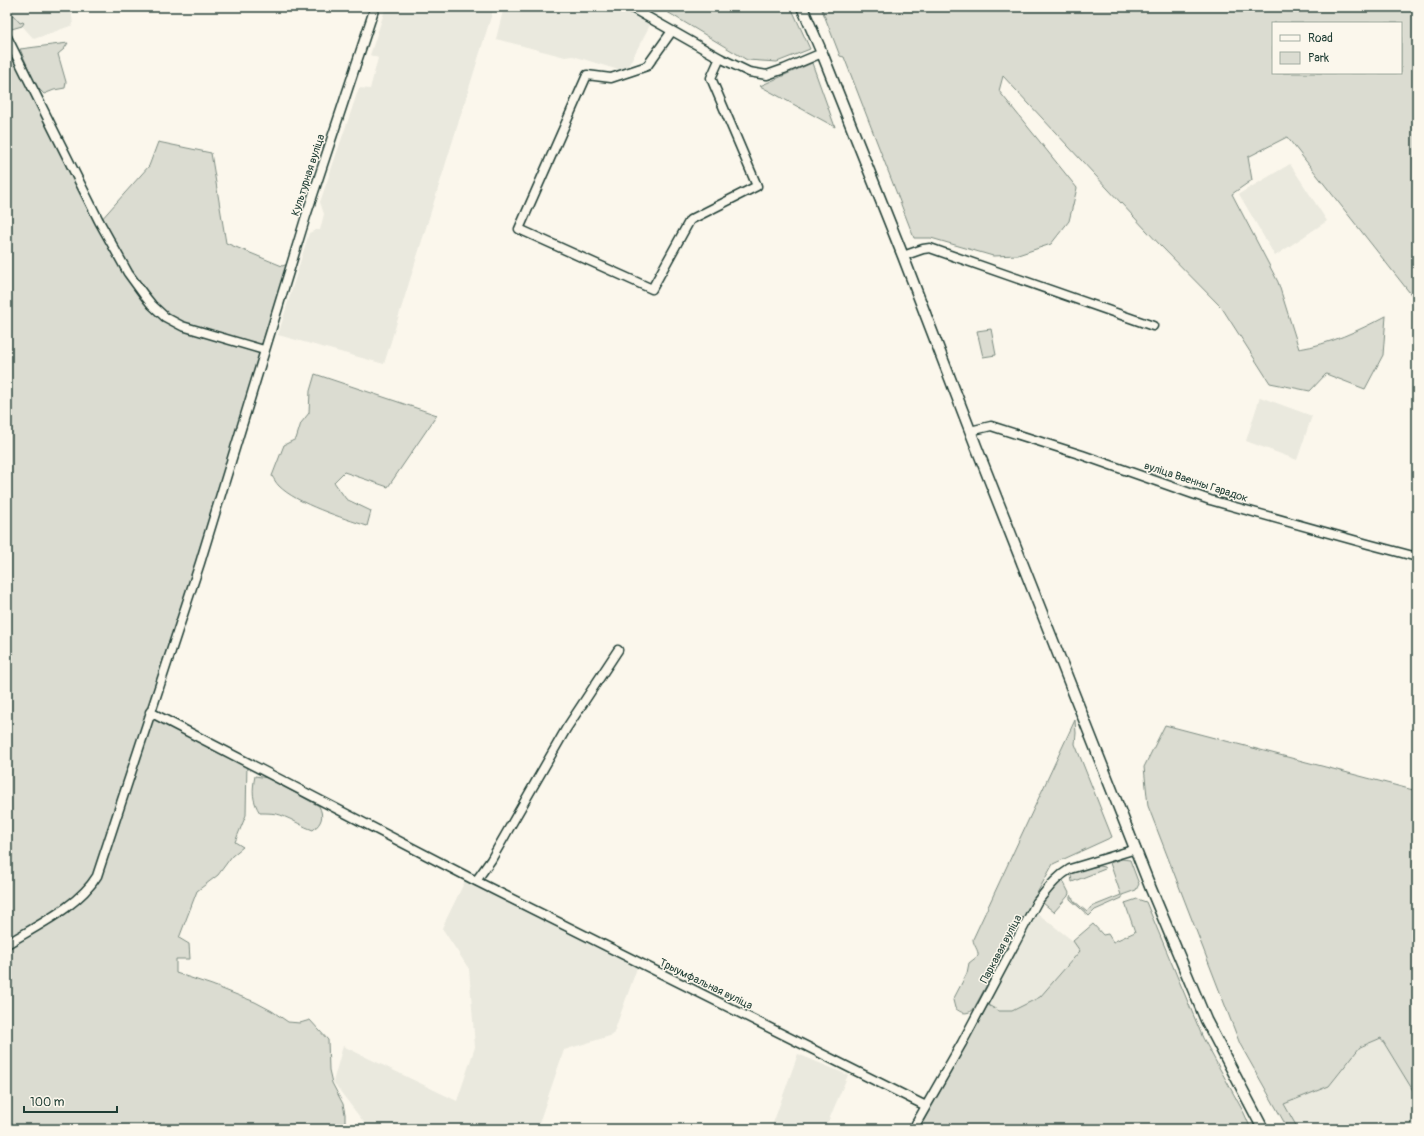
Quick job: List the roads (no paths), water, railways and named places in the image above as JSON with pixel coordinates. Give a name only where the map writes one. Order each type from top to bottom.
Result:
[{"type":"main road","points":[[802,7],[822,53],[903,256],[970,431],[1136,849],[1206,1020],[1263,1129]]},
{"type":"street","name":"Культурная вуліца","points":[[7,944],[56,914],[83,894],[92,883],[104,857],[150,712],[200,563],[306,216],[375,7]]},
{"type":"street","points":[[630,7],[720,58],[748,72],[766,75],[822,53]]},
{"type":"street","points":[[672,31],[647,66],[612,78],[587,75],[519,229],[652,289],[690,220],[757,186],[711,78],[720,58]]},
{"type":"street","points":[[7,37],[99,221],[128,273],[152,305],[165,317],[182,326],[264,350]]},
{"type":"street","points":[[903,256],[930,248],[1153,326]]},
{"type":"street","name":"вуліца Ваенны Гарадок","points":[[970,431],[991,426],[1082,455],[1210,500],[1417,557]]},
{"type":"street","points":[[476,881],[491,860],[566,729],[618,650]]},
{"type":"street","name":"Трыумфальная вуліца","points":[[150,712],[476,881],[926,1106]]},
{"type":"street","name":"Паркавая вуліца","points":[[913,1129],[962,1043],[1037,902],[1065,872],[1070,869],[1136,849]]}]
